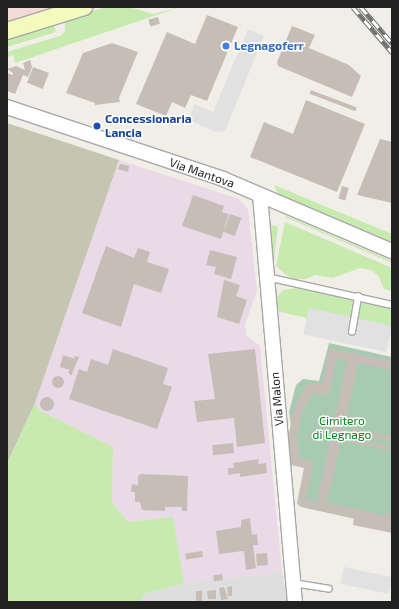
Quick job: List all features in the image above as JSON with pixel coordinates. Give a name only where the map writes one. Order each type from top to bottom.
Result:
[{"type":"main road","points":[[8,29],[84,7]]},
{"type":"street","name":"Via Mantova","points":[[7,107],[223,179],[392,251]]},
{"type":"street","name":"Via Malon","points":[[260,195],[295,602]]},
{"type":"lane","points":[[267,277],[392,305]]},
{"type":"lane","points":[[352,332],[358,297]]},
{"type":"lane","points":[[293,583],[329,589]]},
{"type":"shaded area","points":[[7,7],[64,7],[7,24]]},
{"type":"shaded area","points":[[248,29],[264,36],[225,131],[216,132],[188,120],[195,104],[213,112]]},
{"type":"shaded area","points":[[7,123],[119,160],[35,403],[7,464]]},
{"type":"shaded area","points":[[119,160],[239,199],[248,209],[257,291],[245,325],[246,335],[260,346],[282,572],[184,583],[173,517],[128,522],[112,502],[113,447],[39,410],[35,403]]},
{"type":"shaded area","points":[[309,308],[392,326],[387,352],[303,334]]},
{"type":"shaded area","points":[[344,567],[392,577],[388,594],[340,584]]},
{"type":"shaded area","points":[[282,572],[288,602],[141,602],[142,594],[184,583]]},
{"type":"green space","points":[[106,7],[129,7],[153,14],[180,7],[15,63],[13,55],[7,57],[7,52],[60,36],[65,31],[65,21],[68,19]]},
{"type":"green space","points":[[53,24],[56,30],[53,33],[7,47],[7,38]]},
{"type":"green space","points":[[274,185],[392,234],[392,242],[278,194]]},
{"type":"green space","points":[[286,216],[392,261],[392,263],[285,217]]},
{"type":"green space","points":[[285,222],[392,268],[392,291],[384,289],[378,275],[371,270],[360,268],[333,278],[315,275],[305,279],[293,279],[276,266]]},
{"type":"green space","points":[[269,225],[278,226],[274,260],[273,260]]},
{"type":"green space","points":[[297,288],[392,309],[392,326],[310,309],[307,318],[276,311],[275,299],[283,290]]},
{"type":"green space","name":"Cimitero di Legnago","points":[[329,343],[392,357],[392,527],[301,507],[305,467],[292,463],[293,439],[289,412],[296,385],[303,379],[319,381]]},
{"type":"green space","points":[[35,403],[39,410],[113,447],[112,502],[128,522],[173,517],[184,583],[143,594],[141,602],[7,602],[7,464]]},
{"type":"building","points":[[207,15],[238,27],[207,101],[191,95],[185,108],[172,102],[166,116],[136,104],[167,32],[195,44]]},
{"type":"building","points":[[158,17],[160,24],[150,26],[148,20]]},
{"type":"building","points":[[292,26],[315,35],[309,48],[349,65],[361,76],[352,97],[278,66],[277,62]]},
{"type":"building","points":[[112,43],[138,52],[119,98],[120,102],[95,105],[95,103],[66,93],[83,53]]},
{"type":"building","points":[[30,60],[32,67],[28,77],[23,75],[15,94],[7,91],[7,73],[13,75],[13,73],[7,69],[16,66],[25,70],[23,63]]},
{"type":"building","points":[[33,67],[49,73],[43,89],[27,83]]},
{"type":"building","points":[[311,90],[357,108],[355,111],[310,94]]},
{"type":"building","points":[[306,100],[365,124],[337,192],[250,157],[264,122],[293,134]]},
{"type":"building","points":[[380,139],[392,142],[392,203],[357,195]]},
{"type":"building","points":[[120,164],[129,166],[128,172],[118,169]]},
{"type":"building","points":[[342,186],[349,188],[345,200],[338,198]]},
{"type":"building","points":[[193,195],[224,206],[222,212],[229,214],[221,239],[182,226]]},
{"type":"building","points":[[230,214],[241,218],[235,236],[224,232]]},
{"type":"building","points":[[106,246],[134,258],[138,248],[150,252],[147,262],[169,269],[161,293],[134,284],[121,327],[82,313]]},
{"type":"building","points":[[210,250],[237,257],[231,279],[214,274],[216,267],[206,265]]},
{"type":"building","points":[[224,280],[240,285],[236,296],[247,300],[239,324],[217,317]]},
{"type":"building","points":[[113,349],[168,368],[163,384],[172,387],[157,429],[69,399],[79,369],[87,372],[91,359],[108,365]]},
{"type":"building","points":[[255,349],[265,443],[237,447],[234,418],[197,422],[194,401],[215,399],[208,354]]},
{"type":"building","points":[[332,349],[392,361],[392,370],[358,363],[327,503],[382,515],[392,512],[392,533],[353,525],[354,518],[299,506],[297,503],[304,468],[291,465],[288,439],[292,417],[296,404],[308,383],[322,385],[329,350]],"holes":[[[336,359],[347,361],[317,502],[306,499],[314,461],[299,458],[297,434],[302,412],[313,393],[329,396]]]},
{"type":"building","points":[[63,355],[75,359],[74,356],[79,357],[71,376],[68,372],[70,370],[60,367]]},
{"type":"building","points":[[56,376],[60,376],[64,382],[60,388],[56,388],[52,384],[52,380]]},
{"type":"building","points":[[47,397],[52,399],[54,404],[52,409],[47,411],[42,409],[40,404],[42,399]]},
{"type":"building","points":[[353,428],[392,437],[391,442],[352,433]]},
{"type":"building","points":[[351,438],[392,447],[391,451],[350,442]]},
{"type":"building","points":[[233,443],[234,453],[213,455],[212,445]]},
{"type":"building","points":[[259,459],[258,464],[266,463],[267,473],[240,477],[240,473],[228,475],[228,468],[234,468],[233,463]]},
{"type":"building","points":[[141,474],[188,476],[187,511],[182,511],[182,507],[165,507],[165,511],[142,510],[140,502],[135,502],[135,492],[131,492],[132,484],[138,485],[138,476]]},
{"type":"building","points":[[250,518],[252,535],[257,534],[258,545],[253,545],[256,568],[246,570],[244,551],[219,554],[216,531],[241,527],[241,520]]},
{"type":"building","points":[[202,551],[203,557],[186,560],[185,554]]},
{"type":"building","points":[[267,553],[268,565],[257,566],[256,554]]},
{"type":"building","points":[[222,574],[223,580],[214,581],[213,575]]},
{"type":"building","points":[[232,586],[232,596],[228,596],[227,587]]},
{"type":"building","points":[[224,587],[228,599],[221,600],[219,588]]},
{"type":"building","points":[[216,590],[216,599],[208,599],[207,591]]},
{"type":"building","points":[[196,591],[202,591],[202,602],[196,602]]},
{"type":"railway","points":[[353,7],[392,52]]},
{"type":"railway","points":[[361,7],[392,43]]},
{"type":"place","name":"Legnagoferr","points":[[226,46]]},
{"type":"place","name":"Concessionaria Lancia","points":[[97,126]]}]
